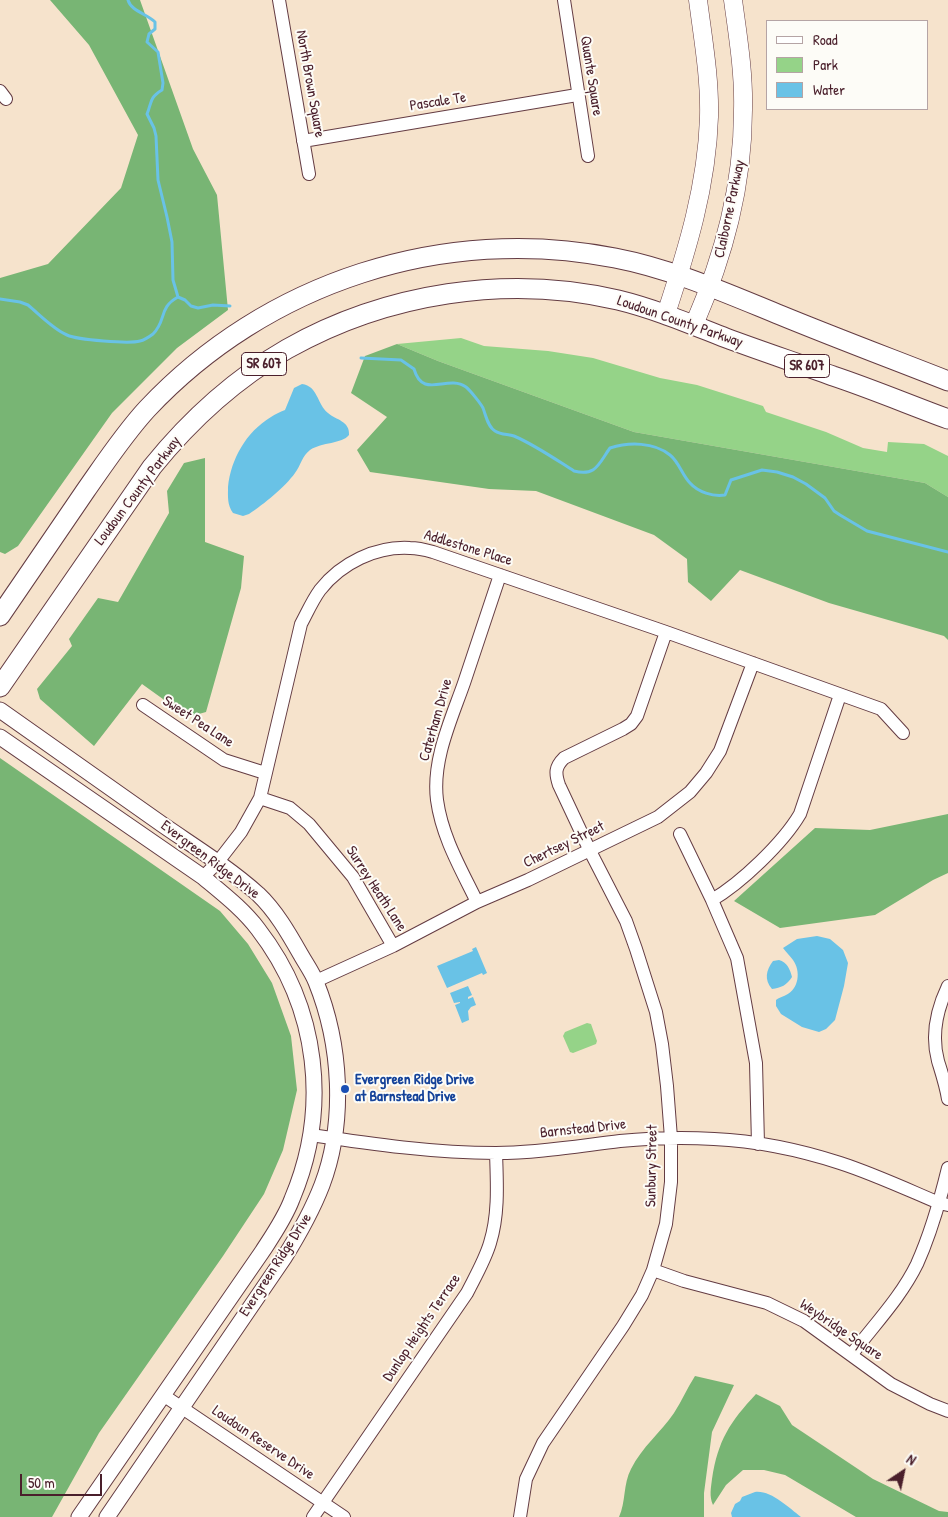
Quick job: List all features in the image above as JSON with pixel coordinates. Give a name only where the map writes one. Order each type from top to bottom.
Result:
[{"type":"main road","points":[[666,314],[700,195],[706,155],[709,117],[705,56],[698,0]]},
{"type":"main road","name":"Claiborne Parkway","points":[[694,325],[721,256],[738,184],[743,139],[742,79],[733,0]]},
{"type":"main road","name":"SR 607","points":[[0,616],[109,457],[162,394],[200,360],[236,333],[275,310],[299,297],[336,282],[393,263],[465,251],[524,249],[566,251],[616,258],[678,275],[948,381]]},
{"type":"main road","name":"Loudoun County Parkway","points":[[0,687],[125,505],[172,443],[211,404],[286,350],[348,320],[376,310],[415,300],[498,289],[564,291],[617,300],[666,314],[726,338],[836,376],[948,419]]},
{"type":"street","name":"North Brown Square","points":[[279,0],[308,174]]},
{"type":"street","name":"Quante Square","points":[[564,0],[588,156]]},
{"type":"street","name":"Pascale Te","points":[[304,141],[578,95]]},
{"type":"street","name":"Addlestone Place","points":[[202,877],[217,863],[241,832],[260,798],[301,624],[310,606],[333,576],[350,563],[367,554],[387,549],[410,548],[440,553],[753,663],[881,709],[903,733]]},
{"type":"street","name":"Caterham Drive","points":[[477,902],[451,849],[441,822],[436,779],[442,746],[500,575]]},
{"type":"street","name":"Sunbury Street","points":[[520,1517],[526,1480],[543,1443],[623,1326],[642,1294],[653,1270],[666,1224],[671,1182],[671,1138],[662,1044],[656,1012],[626,921],[559,785],[556,770],[558,764],[564,758],[631,724],[637,716],[666,632]]},
{"type":"street","name":"Chertsey Street","points":[[316,981],[393,946],[477,902],[590,851],[658,817],[690,792],[706,773],[720,751],[753,663]]},
{"type":"street","points":[[712,900],[743,877],[780,842],[793,826],[800,814],[840,695]]},
{"type":"street","name":"Sweet Pea Lane","points":[[143,705],[224,760],[265,772]]},
{"type":"street","name":"Evergreen Ridge Drive","points":[[0,710],[258,894],[279,919],[316,981],[329,1024],[335,1061],[337,1096],[334,1138],[322,1183],[300,1232],[107,1517]]},
{"type":"street","name":"Evergreen Ridge Drive","points":[[0,738],[202,877],[225,895],[258,928],[280,962],[294,991],[303,1015],[312,1052],[315,1078],[314,1109],[307,1158],[299,1182],[282,1220],[262,1252],[79,1517]]},
{"type":"street","name":"Surrey Heath Lane","points":[[260,798],[290,808],[309,824],[353,877],[393,946]]},
{"type":"street","points":[[680,834],[712,900],[737,958],[756,1063],[758,1144]]},
{"type":"street","points":[[948,986],[938,1012],[935,1030],[938,1060],[944,1076],[948,1099]]},
{"type":"street","name":"Barnstead Drive","points":[[311,1135],[418,1149],[496,1153],[552,1150],[622,1141],[671,1138],[714,1139],[803,1152],[842,1164],[943,1204]]},
{"type":"street","name":"Dunlop Heights Terrace","points":[[313,1517],[467,1293],[490,1245],[494,1227],[497,1189],[496,1153]]},
{"type":"street","points":[[852,1354],[902,1289],[916,1264],[943,1204],[948,1168]]},
{"type":"street","name":"Weybridge Square","points":[[653,1270],[767,1303],[804,1321],[891,1384],[948,1411]]},
{"type":"street","name":"Loudoun Reserve Drive","points":[[164,1395],[344,1517]]},
{"type":"green space","points":[[50,0],[140,0],[193,149],[217,195],[228,310],[177,348],[112,413],[18,546],[5,554],[0,552],[0,278],[48,264],[121,188],[138,135],[89,45]]},
{"type":"green space","points":[[461,338],[484,346],[548,351],[593,358],[660,378],[697,385],[763,406],[766,412],[826,432],[863,448],[887,452],[888,442],[924,444],[948,456],[948,497],[925,483],[634,432],[438,361],[397,344]]},
{"type":"green space","points":[[397,344],[438,361],[634,432],[925,483],[948,497],[948,640],[944,636],[829,603],[740,570],[711,601],[688,582],[687,559],[654,535],[536,491],[489,489],[370,472],[357,450],[387,417],[351,393],[365,356]]},
{"type":"green space","points":[[205,458],[205,542],[244,556],[241,588],[206,712],[188,717],[142,684],[94,746],[40,699],[37,689],[72,646],[69,639],[98,598],[118,602],[169,513],[167,491],[184,463]]},
{"type":"green space","points":[[0,758],[220,911],[248,944],[272,983],[291,1036],[297,1090],[283,1150],[264,1194],[99,1433],[52,1517],[0,1517]]},
{"type":"green space","points":[[948,814],[948,873],[875,915],[780,928],[734,901],[815,828],[870,830]]},
{"type":"green space","points":[[587,1023],[591,1024],[597,1041],[596,1044],[573,1053],[570,1052],[563,1036],[565,1032]]},
{"type":"green space","points":[[695,1376],[734,1385],[712,1432],[704,1493],[704,1517],[619,1517],[628,1475],[635,1461],[674,1413]]},
{"type":"green space","points":[[756,1394],[780,1406],[792,1425],[873,1479],[939,1511],[948,1512],[948,1517],[856,1517],[785,1475],[764,1470],[743,1470],[726,1485],[713,1505],[711,1495],[712,1479],[722,1442],[732,1423]]},
{"type":"water","points":[[302,384],[311,388],[328,413],[345,424],[349,430],[349,435],[342,440],[310,450],[286,484],[249,514],[243,516],[233,513],[229,504],[228,487],[232,466],[241,447],[262,423],[285,410],[294,388]]},
{"type":"water","points":[[817,936],[830,939],[843,950],[848,963],[835,1020],[826,1029],[819,1032],[802,1027],[781,1014],[776,1006],[776,1000],[794,989],[798,974],[796,964],[783,948],[797,939]]},
{"type":"water","points":[[476,947],[487,973],[483,975],[482,973],[447,988],[437,966],[473,951],[472,949]]},
{"type":"water","points":[[779,960],[788,966],[792,977],[784,986],[772,989],[767,979],[767,971],[773,961]]},
{"type":"water","points":[[468,986],[472,995],[468,999],[473,997],[476,1005],[468,1011],[469,1020],[462,1023],[455,1005],[460,1002],[454,1003],[450,993]]},
{"type":"water","points":[[755,1492],[761,1492],[773,1497],[801,1517],[732,1517],[731,1513],[735,1504],[742,1497]]},
{"type":"waterway","points":[[128,0],[132,7],[155,22],[155,29],[149,34],[147,42],[158,52],[163,83],[162,90],[153,98],[147,114],[156,136],[158,180],[172,242],[173,280],[178,297]]},
{"type":"waterway","points":[[0,299],[28,305],[52,326],[67,335],[115,342],[140,341],[153,334],[160,324],[168,305],[178,297],[185,300],[191,306],[198,308],[213,305],[230,306]]},
{"type":"waterway","points":[[361,358],[401,360],[414,369],[418,378],[423,383],[429,385],[451,383],[466,387],[482,406],[489,424],[495,431],[522,440],[574,471],[587,472],[592,470],[600,463],[610,448],[641,444],[657,448],[670,455],[693,486],[711,494],[725,495],[731,480],[762,470],[777,472],[806,484],[825,498],[834,511],[867,531],[948,552]]},
{"type":"place","name":"Evergreen Ridge Drive at Barnstead Drive","points":[[345,1089]]}]
